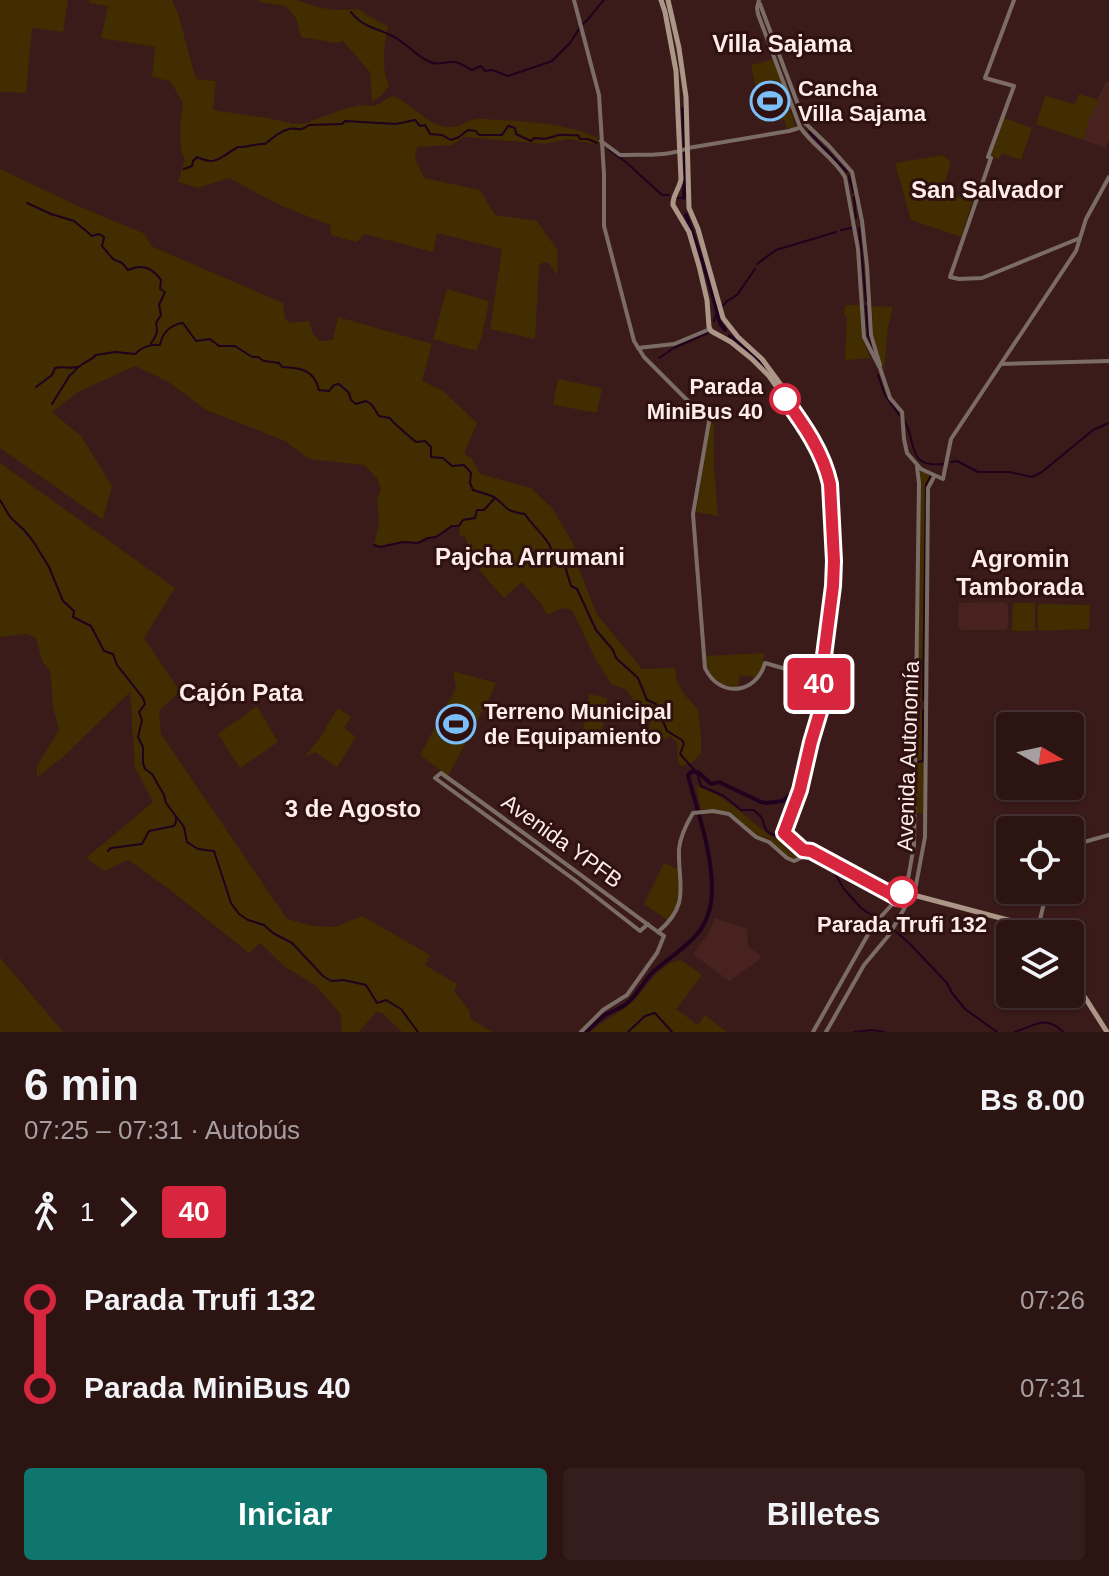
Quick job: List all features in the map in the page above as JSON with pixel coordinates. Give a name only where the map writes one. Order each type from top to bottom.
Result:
[{"type":"main road","points":[[661,0],[676,71],[681,151],[680,186],[672,201],[689,232],[707,300],[710,329],[752,359],[769,376],[811,436],[830,484],[833,586],[820,712],[800,790],[784,833],[805,854],[811,851],[900,895],[912,895],[1007,920]]},
{"type":"main road","points":[[668,0],[684,76],[689,208],[723,318],[762,359],[792,398],[822,445],[832,474],[838,513],[838,585],[828,660],[820,692]]},
{"type":"main road","points":[[723,338],[731,329]]},
{"type":"main road","points":[[1084,996],[1107,1032]]},
{"type":"street","points":[[574,0],[597,86],[605,234],[634,341],[644,357],[701,414],[710,416],[693,514],[705,668],[714,681],[732,689],[746,687],[755,681],[765,663],[821,679]]},
{"type":"street","points":[[1014,0],[985,78],[1014,86],[950,277],[982,278],[1080,238]]},
{"type":"street","points":[[759,1],[758,14],[803,125],[829,146],[852,172],[862,221],[871,335],[880,368]]},
{"type":"street","points":[[601,141],[620,155],[681,151],[789,131],[803,125]]},
{"type":"street","name":"Avenida Autonomía","points":[[803,125],[806,137],[845,177],[858,249],[864,337],[880,368],[890,398],[902,412],[907,453],[917,465],[919,483],[914,845],[908,879],[900,895],[870,931],[813,1032]]},
{"type":"street","points":[[917,465],[934,477],[943,479],[951,439],[1075,253],[1086,219],[1109,177]]},
{"type":"street","points":[[638,348],[674,344],[710,329]]},
{"type":"street","points":[[1001,364],[1109,361]]},
{"type":"street","name":"Avenida Autonomía","points":[[826,1032],[864,965],[889,935],[916,885],[925,837],[928,488],[934,477]]},
{"type":"street","name":"Avenida YPFB","points":[[581,1032],[603,1010],[627,995],[657,953],[664,936],[658,932],[648,924],[471,793],[441,773],[438,780],[640,931],[648,924]]},
{"type":"street","points":[[438,780],[447,777]]},
{"type":"street","points":[[658,932],[673,918],[681,897],[680,846],[690,816],[713,811],[729,814],[787,858],[794,861],[805,854]]},
{"type":"street","points":[[1084,842],[1109,835]]},
{"type":"shaded area","points":[[0,0],[68,0],[63,32],[32,28],[26,93],[0,92]]},
{"type":"shaded area","points":[[89,0],[172,0],[196,79],[216,81],[213,110],[303,124],[347,108],[375,106],[392,96],[443,126],[455,127],[479,119],[526,122],[563,127],[598,138],[599,145],[568,139],[545,144],[464,137],[452,145],[417,147],[415,158],[424,178],[480,190],[495,215],[537,221],[558,251],[557,275],[549,263],[543,262],[539,266],[535,339],[490,329],[502,249],[437,233],[433,252],[365,234],[356,242],[331,235],[330,225],[277,204],[229,178],[198,188],[178,182],[185,160],[181,151],[180,125],[183,103],[170,81],[152,77],[155,47],[101,38],[108,6],[89,3]]},
{"type":"shaded area","points":[[260,0],[297,0],[321,8],[358,9],[388,27],[384,64],[389,86],[372,101],[370,72],[343,41],[336,43],[301,37],[296,18],[286,6]]},
{"type":"shaded area","points":[[775,59],[795,127],[787,129],[784,119],[763,122],[751,65]]},
{"type":"shaded area","points":[[1106,81],[1109,82],[1109,139],[1106,148],[1083,140]]},
{"type":"shaded area","points":[[1079,94],[1099,100],[1083,140],[1036,124],[1045,96],[1075,104]]},
{"type":"shaded area","points":[[1004,118],[1032,128],[1021,160],[1002,153],[999,159],[991,156]]},
{"type":"shaded area","points":[[943,155],[951,162],[942,191],[972,202],[961,237],[911,220],[895,163]]},
{"type":"shaded area","points":[[0,169],[145,234],[151,246],[283,303],[285,318],[290,323],[309,321],[313,334],[320,341],[333,340],[338,317],[432,344],[422,381],[443,391],[477,423],[464,454],[472,459],[480,474],[531,488],[552,508],[574,545],[575,558],[596,613],[642,669],[675,668],[684,694],[698,709],[701,753],[693,762],[682,766],[678,761],[677,742],[670,736],[668,739],[648,734],[650,722],[627,691],[612,685],[573,612],[563,608],[547,615],[522,582],[504,598],[480,571],[464,535],[460,537],[459,526],[452,526],[436,537],[418,543],[374,545],[379,523],[377,498],[381,490],[377,478],[364,465],[309,459],[285,441],[206,410],[167,381],[135,366],[78,392],[52,412],[81,436],[112,486],[103,520],[0,448]]},
{"type":"shaded area","points":[[447,289],[489,301],[476,351],[433,339]]},
{"type":"shaded area","points":[[845,305],[861,305],[862,336],[870,358],[845,360]]},
{"type":"shaded area","points":[[872,306],[893,307],[884,372],[873,334]]},
{"type":"shaded area","points":[[558,379],[602,388],[597,413],[553,405]]},
{"type":"shaded area","points":[[711,421],[714,426],[718,516],[696,512]]},
{"type":"shaded area","points":[[0,463],[175,588],[144,638],[180,691],[159,711],[161,734],[287,919],[313,926],[335,927],[364,917],[430,955],[425,965],[457,984],[454,991],[469,1010],[471,1019],[492,1032],[402,1032],[382,1013],[376,1012],[359,1032],[342,1032],[340,1013],[315,985],[285,967],[260,943],[249,953],[128,860],[105,871],[86,858],[153,802],[135,767],[130,692],[62,758],[37,777],[37,766],[59,730],[50,671],[42,661],[36,638],[27,634],[0,637]]},
{"type":"shaded area","points":[[919,469],[931,477],[927,485],[924,701],[918,701]]},
{"type":"shaded area","points":[[1004,602],[1008,605],[1006,630],[958,628],[959,603]]},
{"type":"shaded area","points":[[1013,603],[1035,603],[1035,631],[1012,631]]},
{"type":"shaded area","points":[[1038,604],[1090,605],[1089,629],[1038,631]]},
{"type":"shaded area","points":[[764,653],[763,665],[756,677],[740,675],[738,687],[715,679],[708,669],[705,656]]},
{"type":"shaded area","name":"Terreno Municipal de Equipamiento","points":[[453,671],[496,683],[448,776],[420,755],[456,688]]},
{"type":"shaded area","points":[[589,694],[607,698],[602,733],[583,731]]},
{"type":"shaded area","points":[[257,706],[278,742],[240,768],[218,734]]},
{"type":"shaded area","points":[[338,708],[351,717],[344,728],[356,737],[337,767],[315,752],[304,757],[318,741]]},
{"type":"shaded area","points":[[918,709],[924,709],[923,813],[917,813]]},
{"type":"shaded area","points":[[696,786],[728,802],[799,856],[795,859],[788,856],[730,812],[701,809]]},
{"type":"shaded area","points":[[664,863],[680,870],[678,897],[669,921],[644,904]]},
{"type":"shaded area","points":[[715,918],[747,929],[748,946],[760,956],[729,981],[693,954],[710,931]]},
{"type":"shaded area","points":[[0,957],[2,960],[63,1032],[0,1032]]},
{"type":"shaded area","points":[[681,960],[702,975],[676,1009],[698,1025],[705,1015],[727,1032],[590,1032],[627,1006],[666,965]]},
{"type":"waterway","points":[[583,24],[604,0]]},
{"type":"waterway","points":[[351,12],[361,22],[393,36],[430,62],[455,62],[472,70],[481,66],[485,71],[492,70],[508,76],[552,61],[579,29]]},
{"type":"waterway","points":[[683,109],[685,146]]},
{"type":"waterway","points":[[184,169],[192,166],[197,157],[214,161],[238,147],[265,144],[289,129],[342,124],[345,121],[396,124],[415,120],[420,126],[425,125],[430,134],[451,140],[468,130],[476,131],[479,135],[502,135],[508,126],[531,141],[534,138],[578,135],[580,139],[597,143]]},
{"type":"waterway","points":[[809,132],[847,172]]},
{"type":"waterway","points":[[608,149],[662,195],[669,195]]},
{"type":"waterway","points":[[684,198],[685,149]]},
{"type":"waterway","points":[[849,176],[853,192]]},
{"type":"waterway","points":[[854,197],[856,218]]},
{"type":"waterway","points":[[677,198],[684,198]]},
{"type":"waterway","points":[[27,203],[74,221],[92,236],[99,234],[104,237],[102,246],[128,270],[143,267],[158,276],[160,289],[165,292],[159,305],[161,315],[156,323],[155,338],[151,343]]},
{"type":"waterway","points":[[686,215],[720,323],[725,330]]},
{"type":"waterway","points":[[841,230],[851,228]]},
{"type":"waterway","points":[[859,228],[866,301]]},
{"type":"waterway","points":[[757,264],[776,250],[836,232]]},
{"type":"waterway","points":[[718,311],[737,295],[755,269]]},
{"type":"waterway","points":[[866,306],[868,335],[874,352]]},
{"type":"waterway","points":[[714,321],[716,315]]},
{"type":"waterway","points":[[52,404],[70,375],[96,355],[115,352],[135,354],[147,346],[160,345],[168,330],[183,323],[196,341],[210,339],[219,346],[235,346],[252,357],[306,371],[314,378],[319,390],[329,391],[339,384],[356,404],[366,401],[379,416],[390,418],[416,442],[425,441],[431,447],[431,457],[443,458],[452,466],[464,465],[471,473],[473,490],[494,497],[509,510],[525,514],[547,541],[554,559],[564,563],[571,586],[577,589],[596,630],[616,658],[638,678],[647,700],[656,704],[667,731],[682,740],[684,744],[680,754],[697,773],[701,786],[724,796],[741,810],[754,810],[769,833],[795,852],[834,872],[861,908],[909,943],[947,983],[965,1009],[997,1032]]},
{"type":"waterway","points":[[659,358],[708,333]]},
{"type":"waterway","points":[[730,336],[751,352],[769,372]]},
{"type":"waterway","points":[[36,387],[52,375],[55,368],[77,367]]},
{"type":"waterway","points":[[878,375],[885,395],[900,416]]},
{"type":"waterway","points":[[904,420],[918,458],[923,462],[944,464]]},
{"type":"waterway","points":[[951,462],[957,461],[978,472],[1009,472],[1032,477],[1093,430],[1109,423]]},
{"type":"waterway","points":[[815,438],[825,459]]},
{"type":"waterway","points":[[923,700],[926,485],[930,477]]},
{"type":"waterway","points":[[374,545],[418,543],[436,537],[452,526],[459,526],[463,520],[475,518],[477,510],[484,510],[494,499]]},
{"type":"waterway","points":[[0,500],[10,517],[33,541],[49,567],[63,601],[74,611],[73,617],[91,626],[104,651],[113,654],[117,665],[143,698],[145,704],[139,712],[142,720],[138,737],[143,747],[145,769],[152,774],[166,803],[184,827],[187,842],[198,849],[214,851],[231,903],[239,914],[292,943],[331,981],[344,980],[366,985],[377,1003],[386,1000],[401,1009],[418,1032]]},
{"type":"waterway","points":[[835,519],[835,538]]},
{"type":"waterway","points":[[586,1032],[605,1015],[630,1000],[654,971],[694,938],[707,918],[712,889],[710,860],[688,775],[698,772],[711,784],[719,782],[761,802],[783,801],[793,792],[803,764],[820,689]]},
{"type":"waterway","points":[[918,762],[923,761],[923,710]]},
{"type":"waterway","points":[[108,851],[142,844],[149,831],[174,826],[176,817]]},
{"type":"waterway","points":[[628,1032],[645,1016],[655,1013],[672,1032]]},
{"type":"waterway","points":[[1015,1032],[1045,1023],[1063,1032]]},
{"type":"waterway","points":[[854,1032],[884,1032]]},
{"type":"bus line","name":"40","points":[[785,399],[811,436],[828,475],[834,561],[826,645],[817,691],[822,692],[820,712],[798,798],[784,833],[803,850],[811,851],[898,898],[902,892]]},
{"type":"place","name":"Cancha Villa Sajama","points":[[770,101]]},
{"type":"place","name":"Parada MiniBus 40","points":[[785,399]]},
{"type":"place","name":"Terreno Municipal de Equipamiento","points":[[456,724]]},
{"type":"place","name":"Parada Trufi 132","points":[[902,892]]},
{"type":"district","name":"Villa Sajama","points":[[782,43]]},
{"type":"district","name":"San Salvador","points":[[987,189]]},
{"type":"district","name":"Pajcha Arrumani","points":[[530,556]]},
{"type":"district","name":"Agromin Tamborada","points":[[1020,572]]},
{"type":"district","name":"Cajón Pata","points":[[241,692]]},
{"type":"district","name":"3 de Agosto","points":[[353,808]]}]
